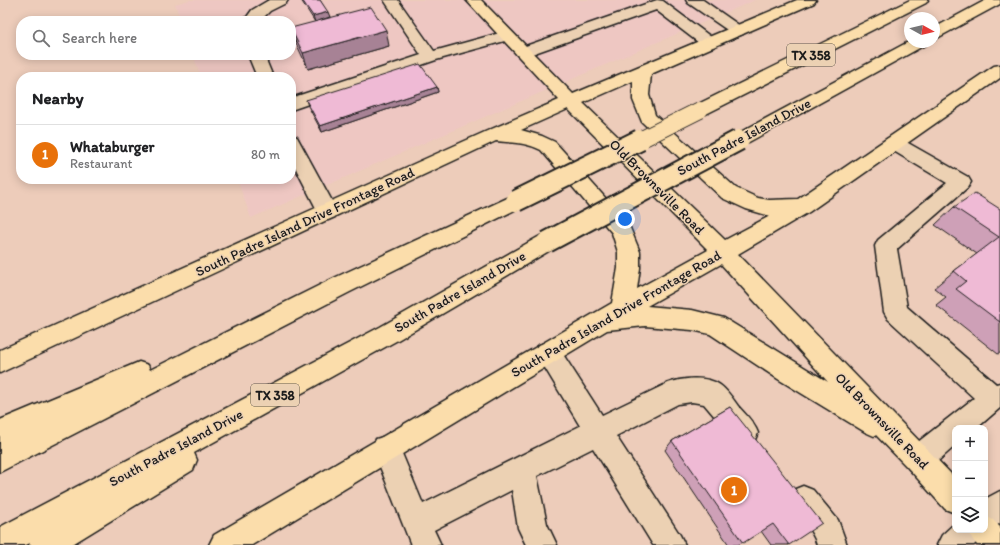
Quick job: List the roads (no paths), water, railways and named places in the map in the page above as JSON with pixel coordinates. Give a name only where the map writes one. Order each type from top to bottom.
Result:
[{"type":"main road","name":"Old Brownsville Road","points":[[473,0],[571,102],[723,252],[953,497]]},
{"type":"main road","name":"South Padre Island Drive Frontage Road","points":[[0,362],[494,135],[809,0]]},
{"type":"main road","name":"TX 358","points":[[0,458],[342,285],[516,201],[921,0]]},
{"type":"main road","points":[[940,31],[997,0]]},
{"type":"main road","name":"South Padre Island Drive","points":[[0,543],[388,334],[547,242],[908,48]]},
{"type":"main road","points":[[643,72],[641,105],[648,118],[729,193],[753,204],[769,208],[802,207]]},
{"type":"main road","name":"South Padre Island Drive Frontage Road","points":[[224,545],[598,323],[802,207],[894,143],[998,74]]},
{"type":"main road","points":[[494,135],[521,135],[537,140],[548,146],[621,229],[629,252],[629,268],[622,309]]},
{"type":"main road","points":[[0,433],[342,285]]},
{"type":"main road","points":[[598,323],[645,316],[692,320],[716,325],[787,371],[896,437]]},
{"type":"main road","points":[[44,545],[388,334]]},
{"type":"main road","points":[[986,533],[997,545]]},
{"type":"lane","points":[[256,16],[269,5],[281,0]]},
{"type":"lane","points":[[391,0],[430,58]]},
{"type":"lane","points":[[694,0],[738,31]]},
{"type":"lane","points":[[523,52],[658,4],[709,43]]},
{"type":"lane","points":[[296,102],[430,58],[507,36]]},
{"type":"lane","points":[[258,60],[263,72]]},
{"type":"lane","points":[[894,143],[961,182],[886,246],[896,312],[997,396],[961,425]]},
{"type":"lane","points":[[296,151],[328,212]]},
{"type":"lane","points":[[548,353],[670,545]]},
{"type":"lane","points":[[386,449],[422,534],[522,470],[675,392],[692,390],[711,393],[762,452]]},
{"type":"lane","points":[[919,459],[952,432]]},
{"type":"lane","points":[[522,470],[533,528],[542,545]]},
{"type":"lane","points":[[787,482],[828,530],[832,545]]},
{"type":"lane","points":[[988,515],[1000,505]]},
{"type":"lane","points":[[952,545],[966,533]]},
{"type":"place","name":"Whataburger","points":[[734,490]]}]
